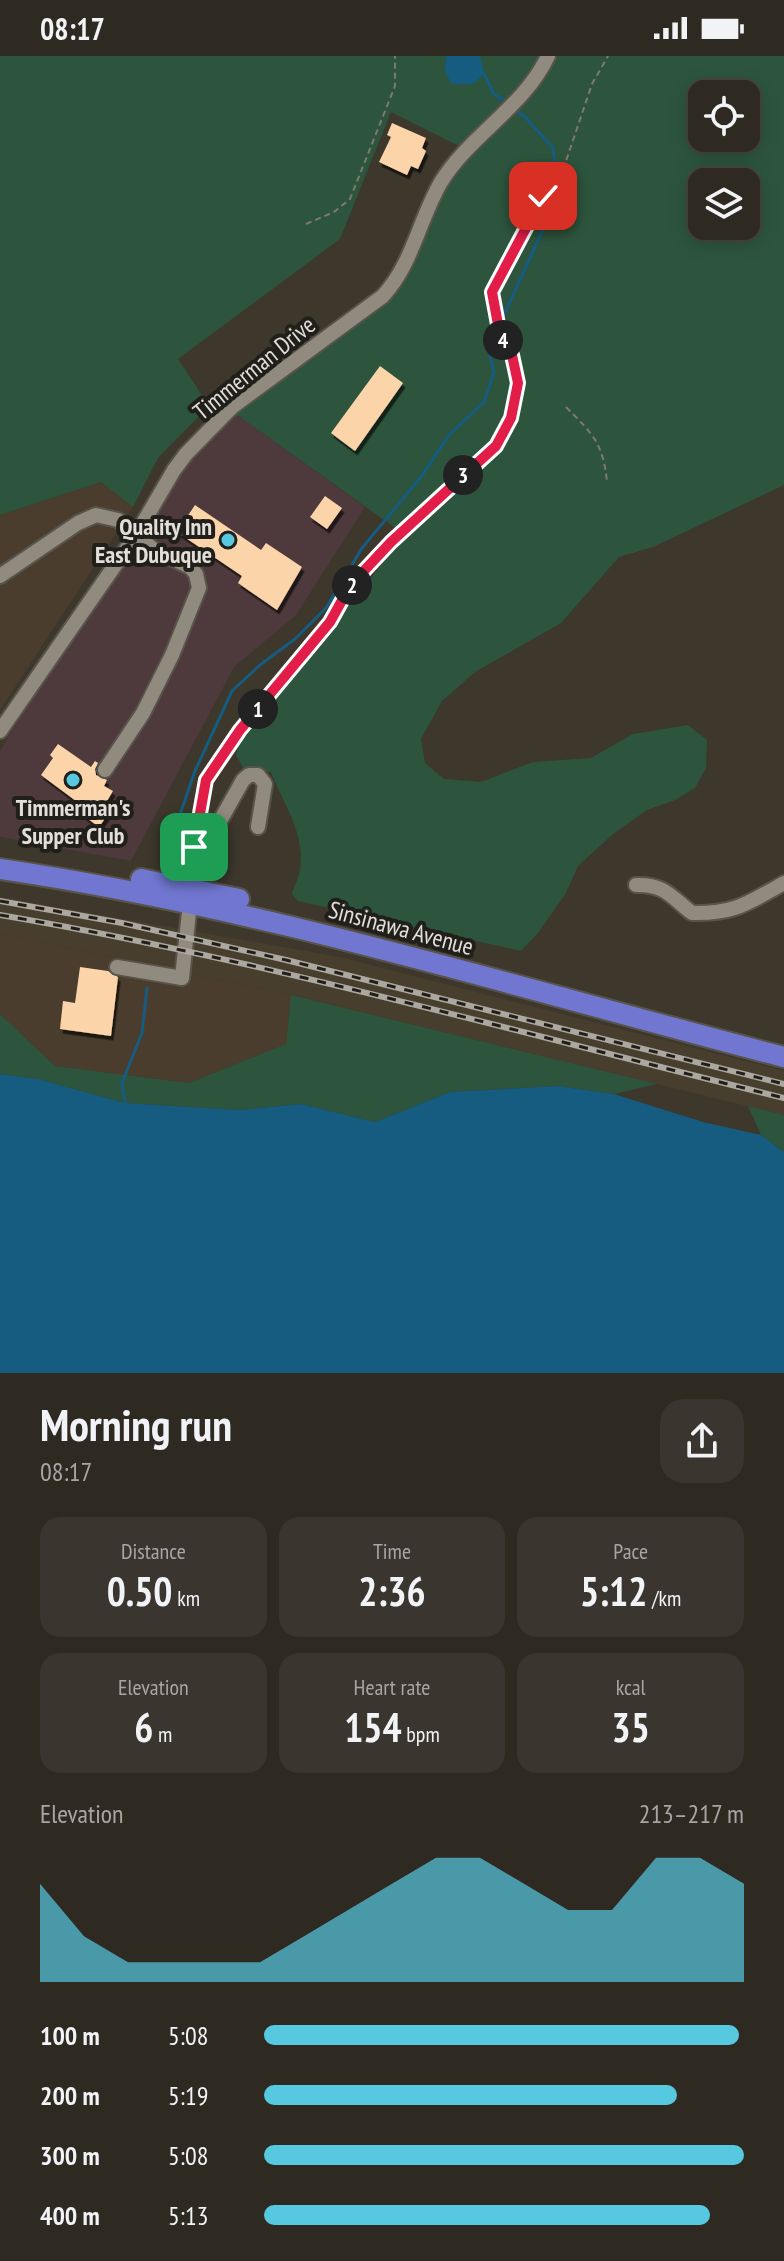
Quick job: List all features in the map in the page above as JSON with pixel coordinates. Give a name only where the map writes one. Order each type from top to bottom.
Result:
[{"type":"highway","name":"Sinsinawa Avenue","points":[[0,855],[319,919],[784,1043]]},
{"type":"highway","name":"Sinsinawa Avenue","points":[[0,869],[188,895],[784,1057]]},
{"type":"street","name":"Timmerman Drive","points":[[0,731],[136,535],[174,470],[208,430],[259,386],[368,307],[394,284],[403,271],[431,203],[453,164],[529,86],[548,56]]},
{"type":"street","points":[[0,576],[96,515],[114,518],[154,550],[190,567],[196,574],[199,588],[172,655],[143,713],[105,770]]},
{"type":"street","points":[[117,967],[182,978],[187,866],[194,847],[215,830],[243,780],[249,775],[258,775],[265,784],[258,827]]},
{"type":"street","points":[[636,885],[652,884],[668,891],[692,913],[716,914],[738,909],[784,883]]},
{"type":"path","points":[[306,224],[334,212],[350,199],[395,86],[395,56]]},
{"type":"path","points":[[194,847],[206,780],[217,761],[330,622],[361,574],[391,542],[496,446],[511,418],[518,383],[512,355],[500,335],[492,292],[543,196],[566,161],[592,84],[608,56]]},
{"type":"path","points":[[566,407],[590,431],[602,449],[607,482]]},
{"type":"shaded area","points":[[233,412],[365,507],[296,615],[234,667],[131,861],[0,837],[0,752],[8,737],[197,452]]},
{"type":"shaded area","points":[[101,482],[133,507],[0,710],[0,515]]},
{"type":"shaded area","points":[[0,897],[340,957],[784,1071],[784,1115],[291,995],[0,933]]},
{"type":"shaded area","points":[[0,933],[291,995],[286,1044],[189,1083],[55,1066],[0,1014]]},
{"type":"green space","points":[[0,56],[784,56],[784,485],[653,547],[619,557],[561,623],[475,672],[442,701],[421,739],[425,763],[444,779],[481,782],[533,762],[591,758],[633,734],[688,725],[707,740],[706,768],[695,788],[675,800],[647,810],[613,834],[578,866],[566,893],[521,951],[298,901],[292,894],[301,856],[292,819],[271,772],[245,771],[236,755],[254,710],[314,649],[405,535],[233,412],[396,289],[411,269],[435,206],[469,151],[391,112],[340,239],[178,359],[209,406],[158,458],[133,507],[101,482],[0,515]]},
{"type":"green space","points":[[291,995],[657,1084],[614,1094],[557,1086],[450,1092],[375,1122],[301,1104],[240,1110],[125,1103],[38,1079],[0,1074],[0,1014],[55,1066],[189,1083],[286,1044]]},
{"type":"green space","points":[[748,1106],[784,1115],[784,1152],[761,1135]]},
{"type":"water","points":[[446,56],[480,56],[484,74],[473,84],[452,84],[445,72]]},
{"type":"water","points":[[0,1074],[38,1079],[125,1103],[240,1110],[301,1104],[375,1122],[450,1092],[557,1086],[614,1094],[703,1122],[761,1135],[784,1152],[784,1373],[0,1373]]},
{"type":"building","points":[[392,123],[426,138],[422,148],[426,151],[418,169],[411,166],[407,175],[379,162],[391,137],[387,135]]},
{"type":"building","points":[[380,366],[403,383],[355,451],[331,433]]},
{"type":"building","points":[[325,496],[342,508],[327,529],[310,517]]},
{"type":"building","points":[[195,505],[261,550],[266,543],[302,567],[277,610],[238,583],[242,576],[177,532]]},
{"type":"building","points":[[58,744],[91,767],[95,761],[98,763],[96,775],[107,780],[104,786],[113,791],[107,801],[111,804],[108,808],[111,810],[99,827],[80,813],[84,807],[41,775]]},
{"type":"building","points":[[80,967],[108,971],[118,977],[111,1036],[60,1029],[63,1001],[75,1003]]},
{"type":"waterway","points":[[484,74],[494,94],[509,104]]},
{"type":"waterway","points":[[164,861],[195,771],[232,691],[295,639],[326,608],[362,548],[421,477],[449,435],[484,402],[494,373],[488,330],[503,317],[559,195],[553,148],[515,109]]},
{"type":"waterway","points":[[125,1103],[122,1083],[142,1033],[147,988]]},
{"type":"railway","points":[[0,901],[122,923],[286,960],[784,1084]]},
{"type":"railway","points":[[0,915],[296,976],[784,1098]]},
{"type":"place","name":"Quality Inn East Dubuque","points":[[228,540]]},
{"type":"place","name":"Timmerman's Supper Club","points":[[73,780]]},
{"type":"route","points":[[194,847],[206,780],[240,730],[330,622],[361,574],[391,542],[496,446],[511,418],[518,383],[512,355],[500,335],[492,292],[543,196]]}]
